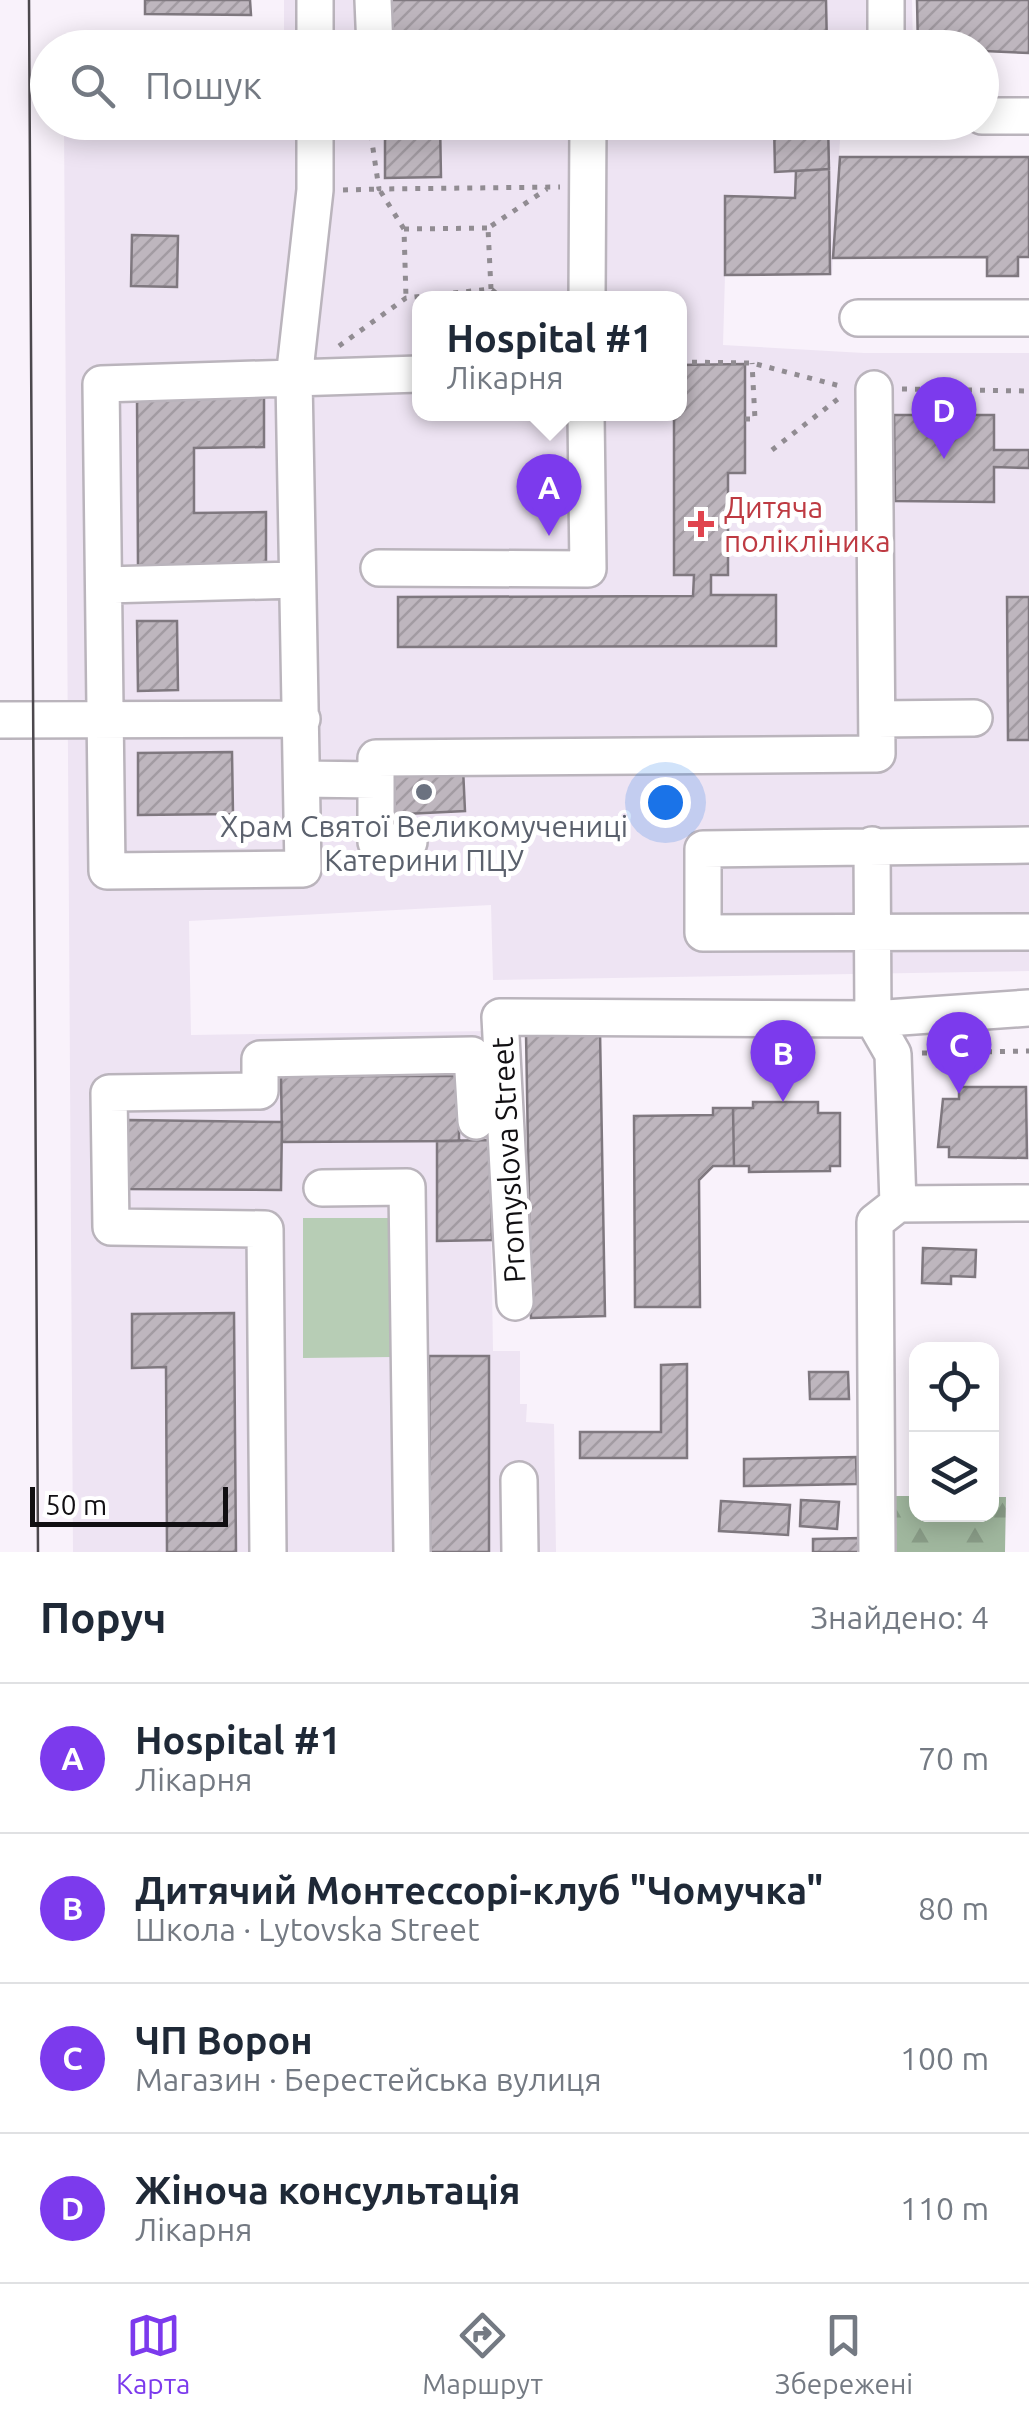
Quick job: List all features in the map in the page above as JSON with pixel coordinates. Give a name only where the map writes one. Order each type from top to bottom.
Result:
[{"type":"street","points":[[315,0],[315,30]]},
{"type":"street","points":[[374,0],[375,30]]},
{"type":"street","points":[[999,116],[1029,116]]},
{"type":"street","points":[[315,140],[315,190],[294,379],[303,869],[108,871],[101,384],[294,379],[412,374]]},
{"type":"street","points":[[586,291],[588,140]]},
{"type":"street","points":[[858,318],[1029,318]]},
{"type":"street","points":[[409,842],[376,842],[376,758],[877,754],[863,389]]},
{"type":"street","points":[[379,568],[588,569],[586,421]]},
{"type":"street","points":[[105,586],[297,580]]},
{"type":"street","points":[[0,720],[302,718]]},
{"type":"street","points":[[877,719],[974,718]]},
{"type":"street","points":[[302,778],[376,780]]},
{"type":"street","points":[[872,845],[873,1019],[892,1054],[898,1204]]},
{"type":"street","points":[[1029,845],[703,849],[702,933],[1029,932]]},
{"type":"street","points":[[873,1019],[1029,1008]]},
{"type":"street","name":"Promyslova Street","points":[[515,1302],[500,1017],[873,1019]]},
{"type":"street","points":[[268,1552],[264,1228],[111,1227],[108,1093],[260,1091],[260,1059],[472,1056],[476,1120]]},
{"type":"street","points":[[322,1188],[406,1187],[412,1552]]},
{"type":"street","points":[[877,1552],[875,1222],[898,1204],[1029,1203]]},
{"type":"street","points":[[518,1480],[520,1552]]},
{"type":"path","points":[[372,140],[379,190],[404,228],[406,298]]},
{"type":"path","points":[[315,190],[588,187]]},
{"type":"path","points":[[404,228],[488,228],[550,188]]},
{"type":"path","points":[[480,291],[491,290],[488,228]]},
{"type":"path","points":[[294,379],[412,297]]},
{"type":"path","points":[[687,362],[752,363],[863,389]]},
{"type":"path","points":[[746,419],[755,419],[752,363]]},
{"type":"path","points":[[892,1054],[1029,1051]]},
{"type":"shaded area","points":[[284,0],[912,0],[913,30],[284,30]]},
{"type":"shaded area","points":[[64,140],[840,140],[832,275],[725,275],[723,345],[864,353],[1029,353],[1029,971],[493,980],[491,905],[189,921],[191,1035],[488,1031],[493,1351],[520,1351],[520,1404],[527,1404],[526,1422],[554,1424],[556,1552],[73,1552]]},
{"type":"green space","points":[[303,1218],[393,1218],[393,1357],[303,1358]]},
{"type":"green space","points":[[891,1496],[909,1496],[909,1522],[999,1522],[999,1497],[1006,1497],[1005,1552],[890,1552]]},
{"type":"building","points":[[145,0],[250,0],[251,15],[145,14]]},
{"type":"building","points":[[385,0],[826,0],[827,30],[385,30]]},
{"type":"building","points":[[917,0],[1029,0],[1029,53],[999,52],[999,30],[918,30]]},
{"type":"building","points":[[385,140],[440,140],[441,177],[385,178]]},
{"type":"building","points":[[774,140],[828,140],[829,169],[775,172]]},
{"type":"building","points":[[840,157],[1029,157],[1029,257],[1018,257],[1018,276],[987,276],[987,257],[833,258]]},
{"type":"building","points":[[829,169],[830,274],[725,275],[725,196],[795,198],[796,171]]},
{"type":"building","points":[[132,235],[178,236],[177,287],[131,286]]},
{"type":"building","points":[[745,364],[745,473],[728,473],[728,575],[711,575],[711,595],[776,595],[776,646],[398,647],[398,597],[693,596],[694,575],[674,575],[674,421],[687,421],[687,365]]},
{"type":"building","points":[[264,397],[264,447],[194,448],[194,513],[266,512],[266,565],[138,566],[137,398]]},
{"type":"building","points":[[894,415],[994,415],[994,450],[1029,450],[1029,468],[994,467],[994,502],[895,501]]},
{"type":"building","points":[[1007,597],[1029,597],[1029,740],[1008,740]]},
{"type":"building","points":[[137,621],[177,621],[178,690],[138,691]]},
{"type":"building","points":[[232,752],[233,814],[138,815],[138,753]]},
{"type":"building","name":"Храм Святої Великомучениці Катерини ПЦУ","points":[[463,768],[465,811],[385,815],[383,772]]},
{"type":"building","points":[[600,1031],[605,1316],[531,1318],[526,1033]]},
{"type":"building","points":[[281,1076],[459,1076],[459,1141],[282,1142]]},
{"type":"building","points":[[959,1087],[1026,1087],[1027,1158],[949,1157],[949,1147],[938,1147],[943,1099],[959,1099]]},
{"type":"building","points":[[753,1102],[818,1102],[818,1113],[840,1113],[840,1166],[830,1166],[830,1171],[749,1172],[749,1166],[734,1166],[733,1108],[753,1108]]},
{"type":"building","points":[[713,1108],[733,1108],[734,1166],[713,1166],[699,1180],[700,1307],[635,1307],[634,1116],[713,1115]]},
{"type":"building","points":[[128,1120],[282,1122],[281,1190],[126,1189]]},
{"type":"building","points":[[490,1140],[492,1240],[437,1241],[437,1141]]},
{"type":"building","points":[[923,1248],[976,1250],[975,1277],[951,1276],[951,1284],[922,1283]]},
{"type":"building","points":[[234,1313],[236,1552],[167,1552],[166,1367],[132,1368],[132,1314]]},
{"type":"building","points":[[429,1356],[489,1356],[489,1552],[430,1552]]},
{"type":"building","points":[[687,1364],[687,1458],[580,1458],[580,1432],[661,1432],[661,1365]]},
{"type":"building","points":[[809,1372],[848,1372],[849,1399],[810,1399]]},
{"type":"building","points":[[856,1457],[857,1484],[744,1486],[744,1459]]},
{"type":"building","points":[[801,1500],[839,1502],[837,1529],[800,1526]]},
{"type":"building","points":[[721,1501],[790,1505],[788,1535],[719,1531]]},
{"type":"building","points":[[861,1538],[862,1552],[813,1552],[813,1539]]},
{"type":"tram line","points":[[29,0],[38,1552]]},
{"type":"place","name":"Жіноча консультація","points":[[944,459]]},
{"type":"place","name":"Дитяча полікліника","points":[[701,524]]},
{"type":"place","name":"Hospital #1","points":[[549,536]]},
{"type":"place","name":"Храм Святої Великомучениці Катерини ПЦУ","points":[[424,792]]},
{"type":"place","name":"ЧП Ворон","points":[[959,1094]]},
{"type":"place","name":"Дитячий Монтессорі-клуб \"Чомучка\"","points":[[783,1102]]}]
